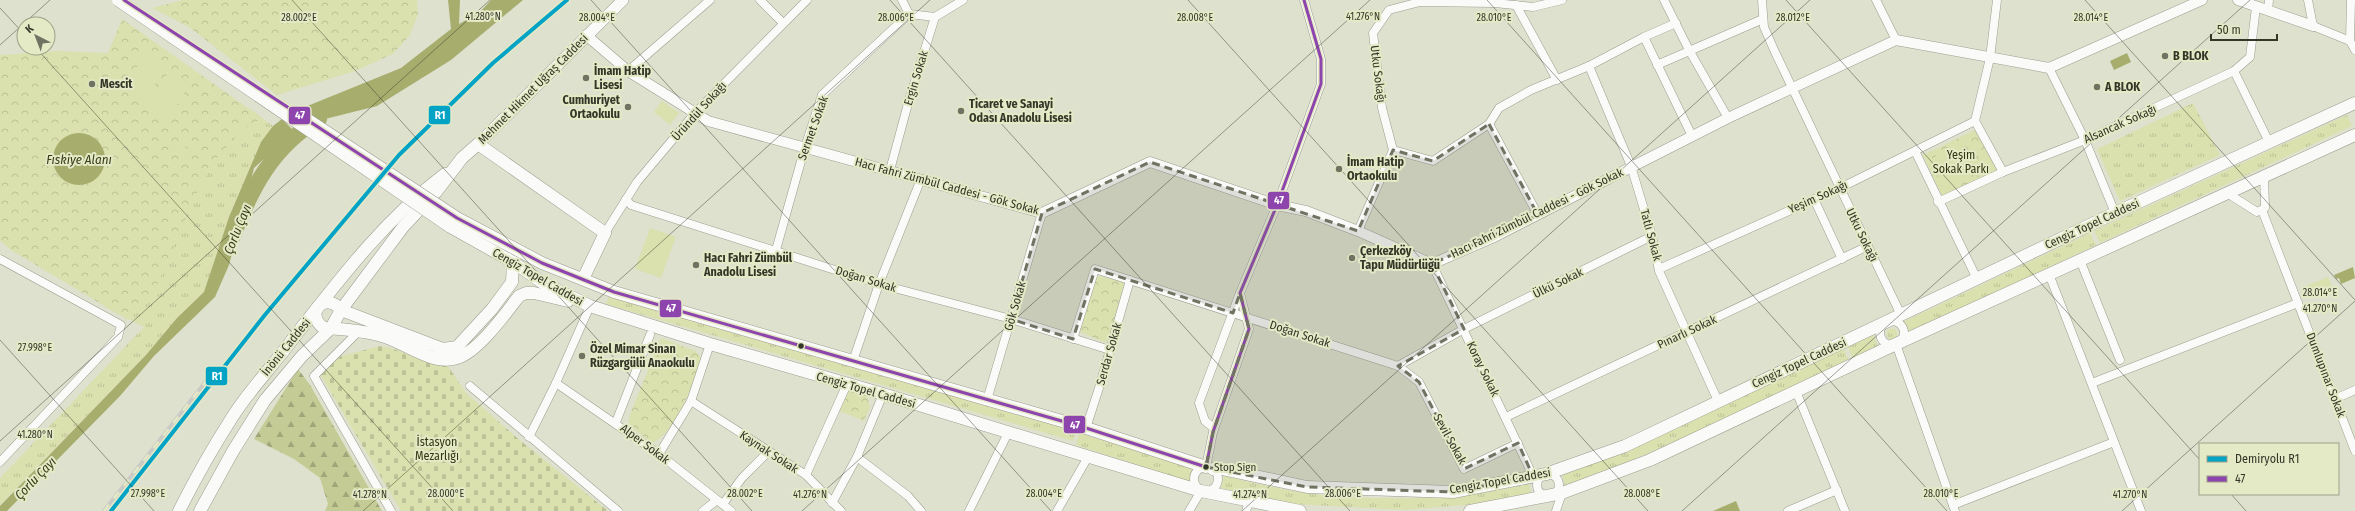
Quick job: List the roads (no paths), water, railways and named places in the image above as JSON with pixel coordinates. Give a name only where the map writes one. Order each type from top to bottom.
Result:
[{"type":"main road","name":"Mehmet Hikmet Uğraş Caddesi","points":[[341,310],[379,258],[460,162],[586,35],[623,0]]},
{"type":"main road","points":[[123,1],[453,222]]},
{"type":"main road","name":"Cengiz Topel Caddesi","points":[[453,222],[542,263],[614,292],[1086,428],[1210,468],[1217,468],[1307,487],[1453,492],[1546,474],[1625,446],[1718,401],[1885,324],[2115,213],[2355,103]]},
{"type":"main road","name":"Cengiz Topel Caddesi","points":[[1470,511],[1493,509],[1556,495],[1650,460],[1896,344],[2355,135]]},
{"type":"main road","points":[[478,144],[605,233],[582,279]]},
{"type":"main road","name":"Mehmet Hikmet Uğraş Caddesi","points":[[413,198],[460,162]]},
{"type":"main road","name":"İnönü Caddesi","points":[[179,511],[194,480],[233,416],[319,305],[389,222],[413,198]]},
{"type":"main road","name":"Cengiz Topel Caddesi","points":[[453,222],[543,283],[587,305],[710,344],[883,394],[1248,506],[1300,511]]},
{"type":"main road","points":[[513,262],[512,282],[492,309],[457,347],[443,349],[341,310],[337,304],[329,301],[319,305],[316,311],[316,318],[319,324],[324,328],[384,337],[431,357],[442,360],[457,358],[470,352],[519,296],[526,293],[587,305]]},
{"type":"main road","points":[[331,328],[341,310]]},
{"type":"main road","name":"İnönü Caddesi","points":[[200,511],[233,451],[265,400],[302,356],[331,328]]},
{"type":"street","points":[[628,71],[710,0]]},
{"type":"street","points":[[760,0],[783,23]]},
{"type":"street","name":"Üründül Sokağı","points":[[605,233],[637,182],[695,113],[807,0]]},
{"type":"street","points":[[902,0],[909,14],[935,17],[963,0]]},
{"type":"street","points":[[1214,428],[1205,421],[1199,403],[1240,293],[1277,205],[1321,84],[1321,59],[1304,0]]},
{"type":"street","name":"Utku Sokağı","points":[[1393,150],[1382,108],[1373,33],[1389,10],[1420,2],[1516,5],[1533,7],[1562,0]]},
{"type":"street","points":[[1664,0],[1689,50],[1728,118]]},
{"type":"street","name":"Utku Sokağı","points":[[1762,0],[1764,27],[1792,89],[1901,316]]},
{"type":"street","points":[[1876,0],[1896,40],[2049,68],[2202,0]]},
{"type":"street","points":[[1997,0],[1990,58],[1975,121],[1986,137],[2003,172]]},
{"type":"street","points":[[2238,0],[2256,8],[2268,5],[2312,26],[2350,41]]},
{"type":"street","points":[[2308,0],[2312,26]]},
{"type":"street","points":[[2351,0],[2350,41],[2355,50]]},
{"type":"street","points":[[1516,5],[1557,80]]},
{"type":"street","name":"Alsancak Sokağı","points":[[1938,202],[2003,172],[2085,140],[2234,71],[2250,57],[2256,8]]},
{"type":"street","name":"Sermet Sokak","points":[[776,250],[805,147],[822,95],[909,14]]},
{"type":"street","name":"Ergin Sokak","points":[[890,170],[909,100],[935,17]]},
{"type":"street","points":[[1657,65],[1763,19]]},
{"type":"street","points":[[1358,231],[1393,150],[1433,161],[1489,124],[1499,108],[1531,90],[1589,66],[1644,37],[1676,24]]},
{"type":"street","name":"Hacı Fahri Zümbül Caddesi - Gök Sokak","points":[[586,35],[628,71],[708,121],[1042,213],[1150,162],[1277,205],[1306,211],[1358,231],[1432,264],[1492,238],[1728,118],[1896,40]]},
{"type":"street","points":[[1644,37],[1692,136]]},
{"type":"street","name":"Tatlı Sokak","points":[[1589,66],[1631,166],[1652,236],[1659,268],[1686,333],[1718,401]]},
{"type":"street","points":[[2049,68],[2085,140],[2115,213]]},
{"type":"street","points":[[2234,71],[2269,142]]},
{"type":"street","name":"Yeşim Sokağı","points":[[1659,268],[1840,188],[1975,121]]},
{"type":"street","points":[[1489,124],[1538,214]]},
{"type":"street","points":[[1915,151],[1938,202],[1977,279]]},
{"type":"street","points":[[2227,193],[2257,212],[2262,210],[2265,208],[2264,176]]},
{"type":"street","points":[[853,361],[880,284],[921,179]]},
{"type":"street","name":"Doğan Sokak","points":[[626,199],[631,205],[880,284],[1011,319],[1110,350]]},
{"type":"street","points":[[1814,199],[1842,258]]},
{"type":"street","name":"Dumlupınar Sokak","points":[[2262,210],[2355,450]]},
{"type":"street","name":"Gök Sokak","points":[[987,400],[1042,213]]},
{"type":"street","name":"Ülkü Sokak","points":[[1464,329],[1652,236]]},
{"type":"street","name":"Pınarlı Sokak","points":[[1506,417],[1868,246]]},
{"type":"street","points":[[0,259],[121,325],[118,337],[0,462]]},
{"type":"street","points":[[2080,260],[2120,360]]},
{"type":"street","name":"Koray Sokak","points":[[1432,264],[1533,476]]},
{"type":"street","name":"Doğan Sokak","points":[[1073,339],[1095,269],[1398,366]]},
{"type":"street","points":[[2049,274],[2141,511]]},
{"type":"street","name":"Serdar Sokak","points":[[1086,428],[1130,280]]},
{"type":"street","points":[[1210,468],[1214,428],[1249,329],[1240,293]]},
{"type":"street","points":[[2092,383],[2298,303]]},
{"type":"street","points":[[529,437],[556,383],[587,305]]},
{"type":"street","points":[[1896,322],[1902,328],[1903,336],[1896,344],[1888,344],[1882,340],[1880,329],[1885,324],[1896,322]]},
{"type":"street","points":[[1398,366],[1464,329]]},
{"type":"street","points":[[358,332],[314,376],[391,511]]},
{"type":"street","points":[[616,422],[650,335]]},
{"type":"street","points":[[660,454],[691,401],[710,344]]},
{"type":"street","points":[[1896,344],[1954,508],[2114,442]]},
{"type":"street","name":"Sevil Sokak","points":[[1398,366],[1419,382],[1464,469],[1518,444]]},
{"type":"street","name":"Alper Sokak","points":[[556,383],[616,422],[660,454],[731,511]]},
{"type":"street","points":[[806,475],[847,384]]},
{"type":"street","points":[[470,386],[618,511]]},
{"type":"street","points":[[2335,399],[2355,390]]},
{"type":"street","points":[[1796,391],[1845,511]]},
{"type":"street","points":[[832,503],[857,457],[883,394]]},
{"type":"street","name":"Kaynak Sokak","points":[[691,401],[806,475],[841,511]]},
{"type":"street","points":[[969,511],[1008,433]]},
{"type":"street","points":[[703,511],[720,502],[769,451]]},
{"type":"street","points":[[857,457],[908,496],[920,511]]},
{"type":"street","points":[[1057,511],[1088,457]]},
{"type":"street","points":[[1210,468],[1218,476],[1217,484],[1212,490],[1201,491],[1195,484],[1194,476],[1198,469],[1210,468]]},
{"type":"street","points":[[1556,495],[1543,495],[1538,489],[1538,481],[1546,474],[1556,477],[1559,483],[1556,495],[1556,511]]},
{"type":"street","points":[[1788,511],[1837,490]]},
{"type":"street","points":[[1189,511],[1201,491]]},
{"type":"water","points":[[448,0],[460,0],[459,24],[479,13],[491,0],[523,0],[451,60],[377,106],[317,121],[300,109],[401,68],[451,29]]},
{"type":"water","points":[[2127,53],[2131,62],[2114,70],[2110,61]]},
{"type":"water","points":[[282,119],[294,131],[254,168],[229,265],[215,297],[154,356],[120,396],[7,511],[0,511],[0,506],[146,355],[177,318],[204,292],[229,217],[261,142],[273,126]]},
{"type":"water","name":"Fıskiye Alanı","points":[[74,133],[84,133],[98,140],[105,154],[105,164],[98,178],[84,185],[74,185],[64,181],[57,174],[53,164],[53,154],[57,144],[64,137]]},
{"type":"water","points":[[2353,267],[2355,278],[2341,284],[2339,278],[2336,279],[2334,275]]},
{"type":"water","points":[[1736,501],[1740,511],[1713,511]]},
{"type":"waterway","name":"Çorlu Çayı","points":[[232,238],[255,186],[265,171],[288,143],[319,119]]},
{"type":"railway","points":[[111,511],[264,316],[399,155],[493,63],[567,0]]},
{"type":"railway","points":[[104,511],[211,375]]},
{"type":"rail line","name":"R1","points":[[111,511],[264,316],[399,155],[493,63],[567,0]]},
{"type":"place","name":"B BLOK","points":[[2165,56]]},
{"type":"place","name":"İmam Hatip Lisesi","points":[[586,78]]},
{"type":"place","name":"Mescit","points":[[92,84]]},
{"type":"place","name":"A BLOK","points":[[2097,87]]},
{"type":"place","name":"Cumhuriyet Ortaokulu","points":[[628,107]]},
{"type":"place","name":"Ticaret ve Sanayi Odası Anadolu Lisesi","points":[[961,111]]},
{"type":"place","name":"İmam Hatip Ortaokulu","points":[[1339,169]]},
{"type":"place","name":"Çerkezköy Tapu Müdürlüğü","points":[[1352,258]]},
{"type":"place","name":"Hacı Fahri Zümbül Anadolu Lisesi","points":[[696,265]]},
{"type":"place","name":"Özel Mimar Sinan Rüzgargülü Anaokulu","points":[[582,356]]},
{"type":"place","name":"Stop Sign","points":[[1206,467]]},
{"type":"park label","name":"Yeşim Sokak Parkı","points":[[1961,162]]},
{"type":"park label","name":"İstasyon Mezarlığı","points":[[437,449]]}]
